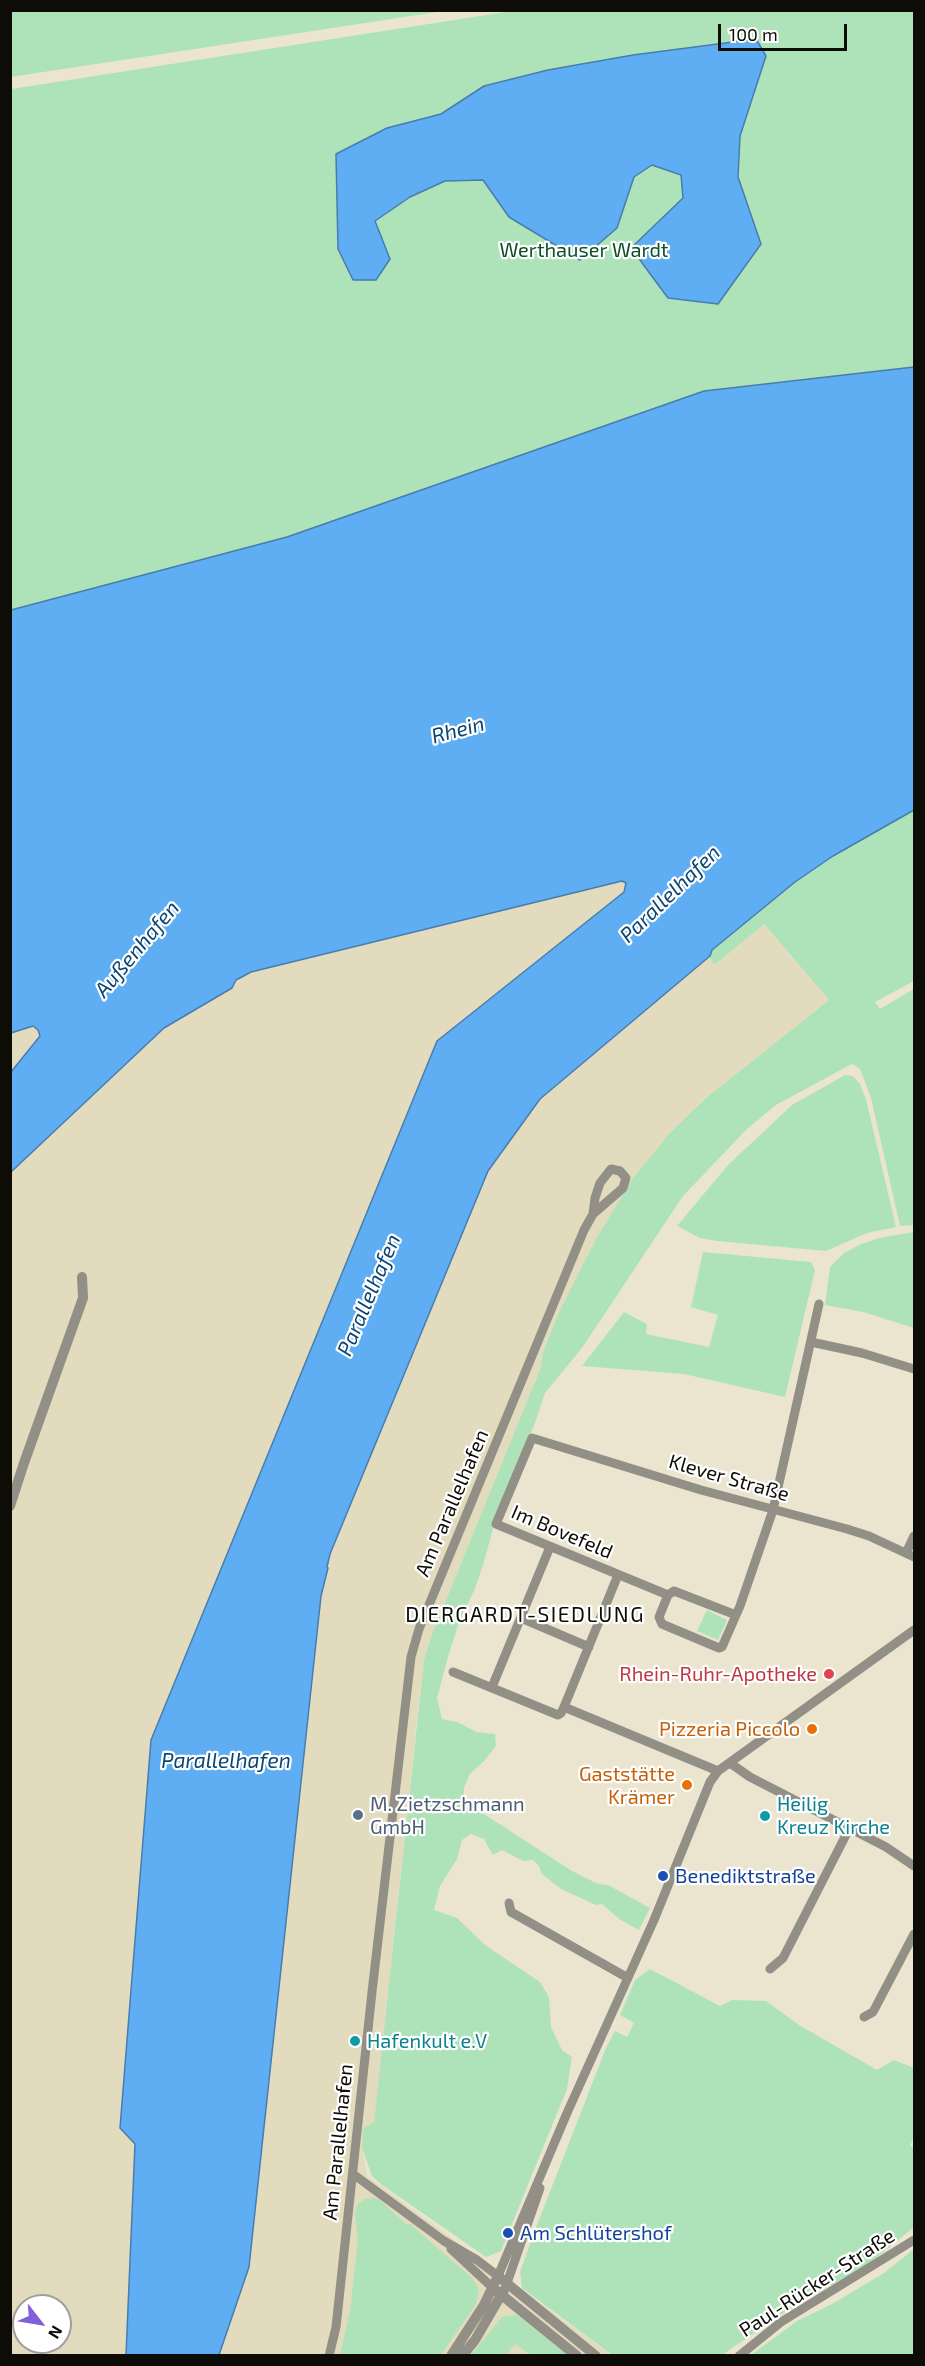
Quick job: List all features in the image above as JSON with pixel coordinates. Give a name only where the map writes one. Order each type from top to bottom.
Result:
[{"type":"street","name":"Am Parallelhafen","points":[[329,2355],[336,2327],[411,1657],[419,1629],[592,1214],[595,1197],[607,1172],[615,1168],[626,1178],[623,1188],[592,1214]]},
{"type":"street","points":[[10,1506],[83,1298],[82,1277]]},
{"type":"street","points":[[668,1595],[659,1617],[662,1624],[718,1648],[725,1644],[773,1510],[819,1304]]},
{"type":"street","points":[[811,1342],[862,1353],[915,1369]]},
{"type":"street","name":"Klever Straße","points":[[532,1438],[773,1510],[869,1536],[910,1555]]},
{"type":"street","name":"Im Bovefeld","points":[[532,1438],[496,1524],[668,1595],[674,1591],[736,1615]]},
{"type":"street","points":[[910,1555],[915,1536]]},
{"type":"street","points":[[492,1687],[550,1547]]},
{"type":"street","points":[[453,1672],[558,1715],[564,1707],[618,1575]]},
{"type":"street","points":[[521,1618],[589,1647]]},
{"type":"street","points":[[462,2355],[475,2340],[497,2292],[498,2276],[628,1978],[710,1782],[718,1771],[730,1762],[914,1632]]},
{"type":"street","points":[[564,1707],[718,1771]]},
{"type":"street","points":[[730,1762],[750,1777],[886,1847],[915,1866]]},
{"type":"street","points":[[770,1969],[783,1958],[849,1828]]},
{"type":"street","points":[[509,1903],[511,1912],[628,1978]]},
{"type":"street","points":[[864,2017],[873,2012],[915,1934]]},
{"type":"street","points":[[451,2355],[497,2292],[507,2283],[534,2209],[550,2154]]},
{"type":"street","points":[[352,2174],[444,2241],[477,2260],[596,2355]]},
{"type":"street","name":"Paul-Rücker-Straße","points":[[739,2355],[781,2322],[915,2240]]},
{"type":"street","points":[[444,2241],[470,2269],[577,2355]]},
{"type":"shaded area","points":[[622,881],[626,883],[624,891],[437,1041],[151,1740],[120,2128],[135,2144],[126,2355],[11,2356],[11,1172],[164,1028],[232,988],[236,980],[251,972]]},
{"type":"shaded area","points":[[763,924],[829,1000],[706,1098],[668,1135],[633,1178],[597,1237],[560,1310],[543,1352],[541,1367],[431,1637],[424,1660],[419,1700],[374,2123],[363,2128],[362,2148],[367,2176],[611,2355],[219,2356],[249,2267],[321,1596],[330,1554],[488,1171],[540,1099],[710,956],[717,963]]},
{"type":"shaded area","points":[[30,1026],[35,1027],[40,1036],[11,1071],[11,1033]]},
{"type":"green space","points":[[11,10],[444,10],[444,11],[11,77]]},
{"type":"green space","name":"Werthauser Wardt","points":[[512,11],[914,11],[914,388],[11,626],[11,89]]},
{"type":"green space","points":[[914,810],[914,981],[875,1002],[880,1009],[914,989],[914,1225],[900,1226],[871,1098],[860,1069],[852,1064],[776,1105],[747,1129],[683,1196],[582,1348],[545,1393],[535,1423],[492,1523],[493,1529],[483,1565],[474,1591],[460,1619],[448,1657],[437,1698],[442,1719],[457,1722],[477,1732],[495,1734],[496,1746],[470,1774],[464,1788],[464,1804],[487,1816],[572,1871],[598,1884],[608,1885],[650,1908],[639,1930],[619,1919],[602,1904],[596,1905],[561,1889],[542,1874],[539,1866],[533,1860],[523,1861],[502,1850],[493,1855],[484,1839],[471,1834],[462,1840],[457,1859],[440,1886],[434,1910],[457,1918],[485,1945],[540,1982],[549,1997],[551,2027],[562,2050],[572,2057],[567,2089],[501,2251],[486,2257],[382,2185],[372,2176],[362,2148],[363,2128],[374,2122],[424,1660],[431,1637],[541,1367],[543,1352],[560,1310],[597,1237],[633,1178],[668,1135],[706,1098],[829,1000],[764,924],[713,964],[710,956],[712,950],[795,882],[833,856]]},
{"type":"green space","points":[[845,1075],[853,1076],[860,1084],[866,1099],[896,1227],[867,1233],[826,1251],[717,1241],[700,1238],[677,1226],[728,1165],[792,1105]]},
{"type":"green space","points":[[914,1232],[914,1328],[863,1312],[825,1305],[830,1267],[844,1253],[879,1238]]},
{"type":"green space","points":[[703,1252],[811,1262],[815,1270],[785,1397],[684,1374],[582,1366],[624,1312],[647,1324],[646,1334],[709,1347],[718,1315],[691,1307]]},
{"type":"green space","points":[[707,1610],[727,1620],[718,1640],[697,1631]]},
{"type":"green space","points":[[650,1969],[720,2006],[732,2000],[766,2001],[799,2025],[877,2070],[894,2060],[914,2068],[914,2137],[910,2145],[914,2149],[914,2227],[869,2264],[792,2307],[722,2355],[612,2355],[522,2288],[520,2272],[606,2048],[615,2031],[627,2037],[634,2023],[620,2015],[635,1980]]},
{"type":"green space","points":[[365,2199],[380,2200],[407,2225],[410,2224],[472,2278],[479,2289],[476,2304],[441,2355],[340,2355],[350,2311],[358,2240],[355,2212],[358,2204]]},
{"type":"green space","points":[[914,2249],[914,2355],[751,2355],[797,2321],[832,2304],[884,2273]]},
{"type":"green space","points":[[517,2315],[568,2355],[531,2355],[515,2344],[506,2355],[470,2356],[502,2317]]},
{"type":"water","points":[[756,39],[766,56],[740,136],[738,177],[761,244],[718,304],[668,298],[631,248],[683,198],[681,175],[652,165],[634,177],[617,228],[580,260],[509,217],[483,180],[445,181],[410,197],[375,221],[390,259],[376,280],[353,280],[338,249],[336,154],[387,128],[441,114],[484,86],[548,70],[633,55]]},
{"type":"water","points":[[914,367],[914,810],[833,856],[795,882],[712,950],[710,956],[540,1099],[488,1171],[330,1554],[327,1567],[321,1596],[249,2267],[219,2355],[126,2355],[135,2144],[120,2128],[151,1740],[437,1041],[624,892],[626,883],[622,881],[251,972],[236,980],[232,988],[164,1028],[11,1172],[11,1072],[40,1036],[38,1030],[33,1026],[11,1033],[11,610],[287,537],[704,391]]},
{"type":"place","name":"Rhein-Ruhr-Apotheke","points":[[829,1674]]},
{"type":"place","name":"Pizzeria Piccolo","points":[[812,1729]]},
{"type":"place","name":"Gaststätte Krämer","points":[[687,1785]]},
{"type":"place","name":"M. Zietzschmann GmbH","points":[[358,1815]]},
{"type":"place","name":"Heilig Kreuz Kirche","points":[[765,1816]]},
{"type":"place","name":"Benediktstraße","points":[[663,1876]]},
{"type":"place","name":"Hafenkult e.V","points":[[355,2041]]},
{"type":"place","name":"Am Schlütershof","points":[[508,2233]]},
{"type":"district","name":"DIERGARDT-SIEDLUNG","points":[[525,1615]]},
{"type":"water label","name":"Rhein","points":[[458,730]]},
{"type":"water label","name":"Parallelhafen","points":[[670,894]]},
{"type":"water label","name":"Außenhafen","points":[[137,949]]},
{"type":"water label","name":"Parallelhafen","points":[[369,1295]]},
{"type":"water label","name":"Parallelhafen","points":[[226,1761]]}]
